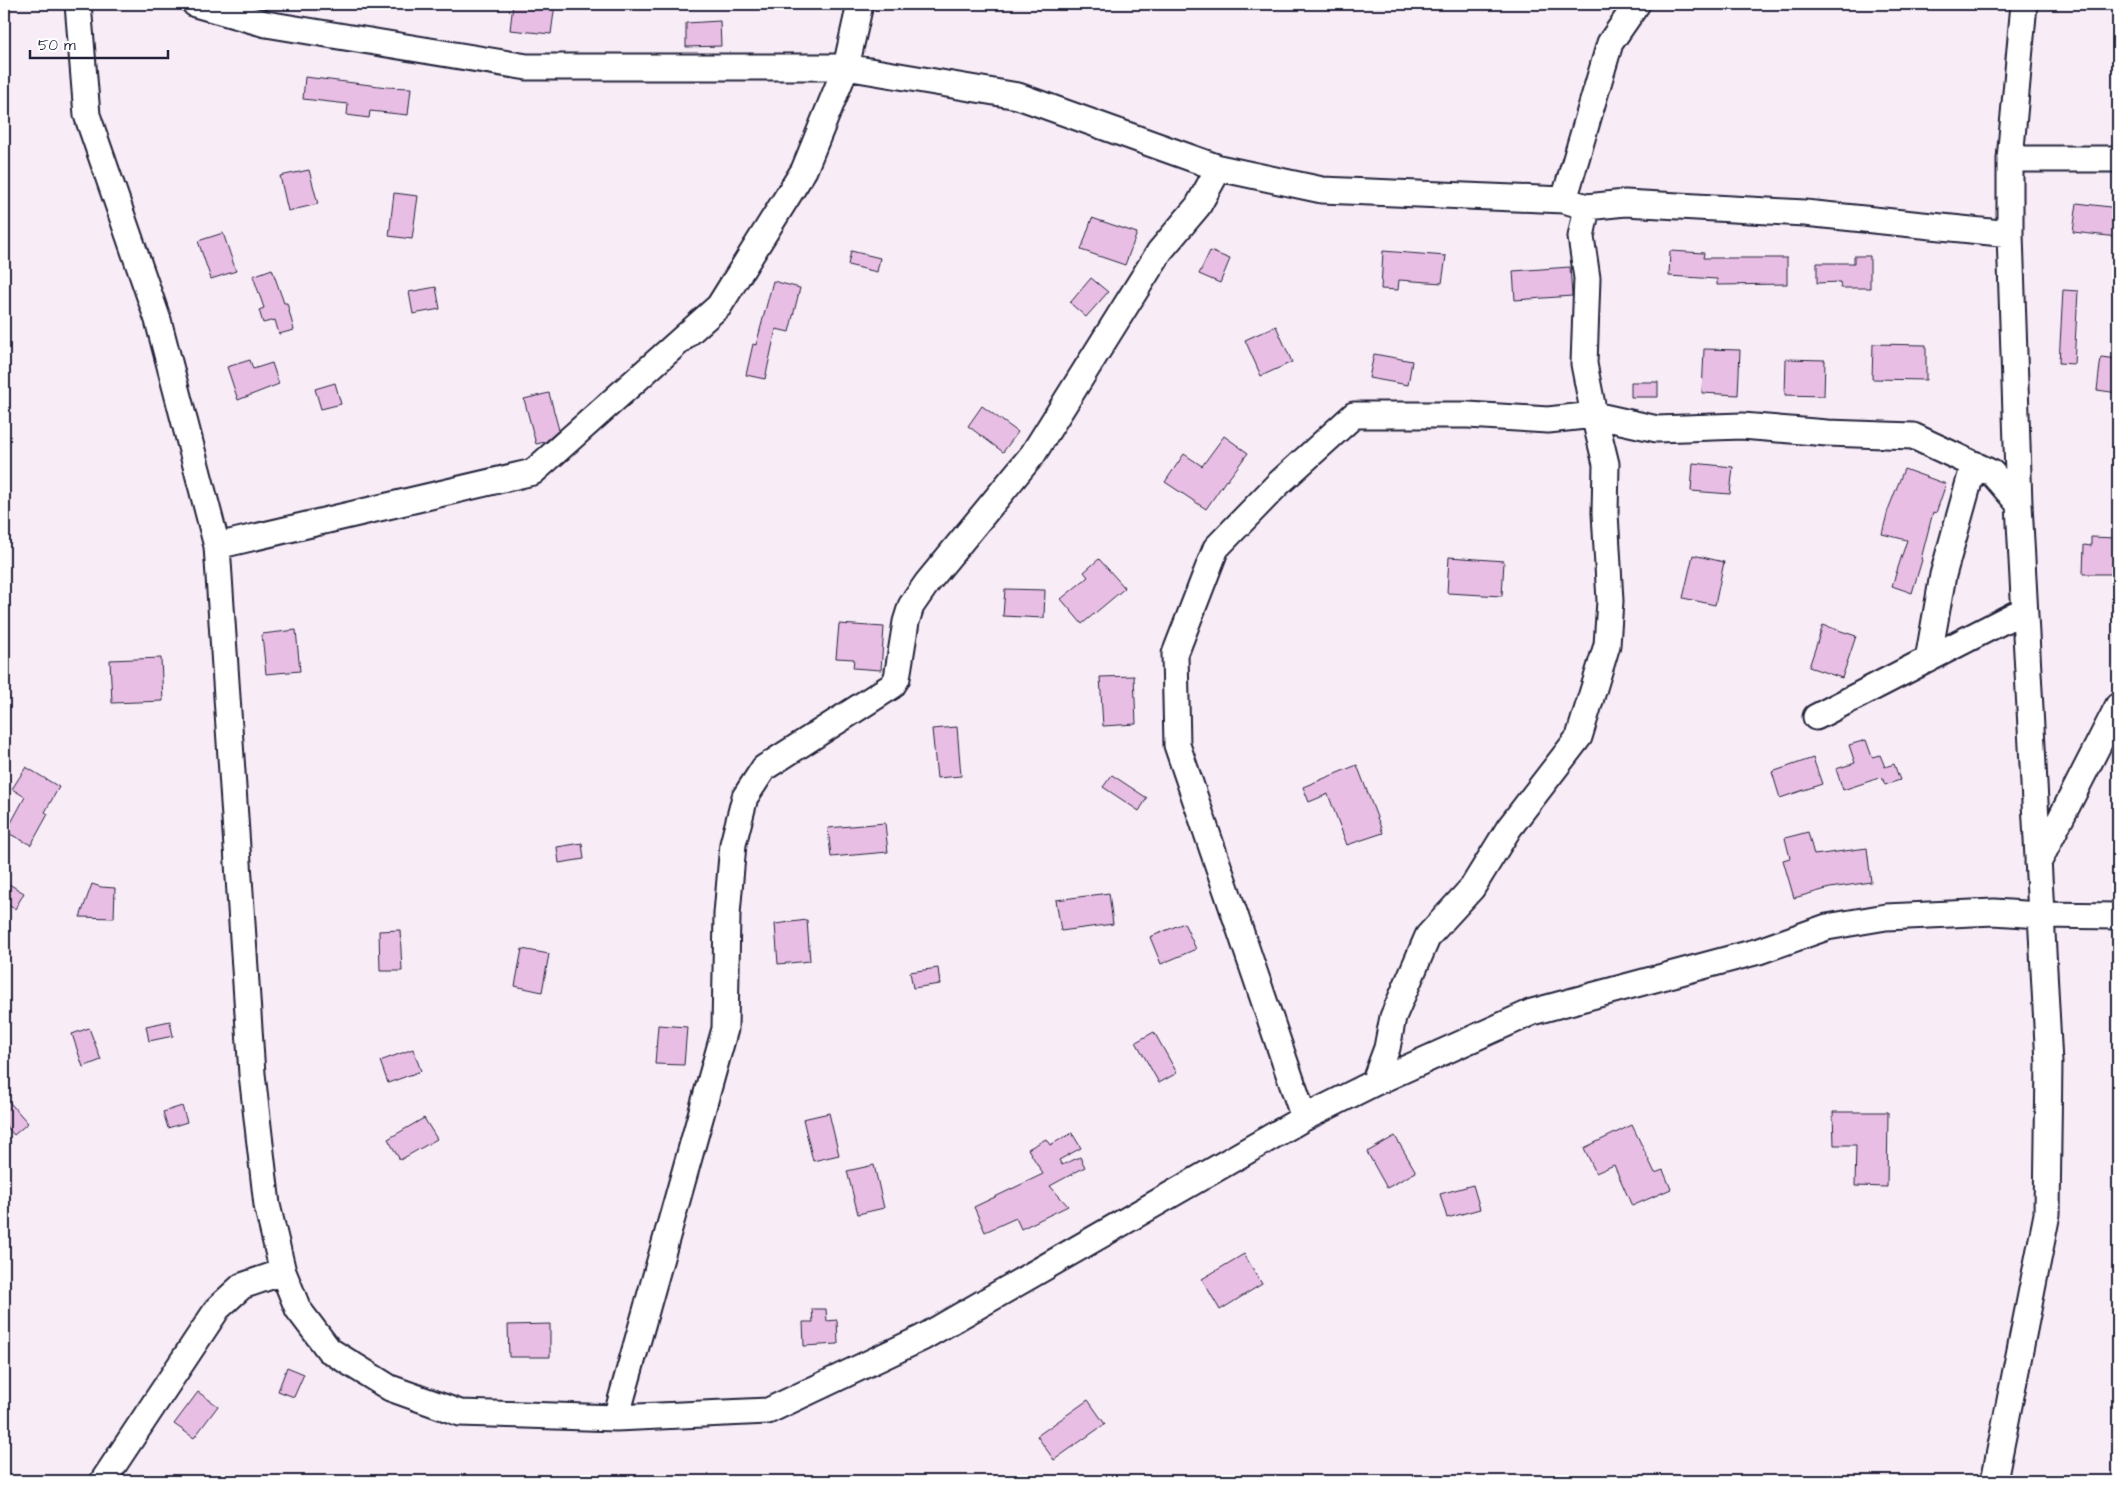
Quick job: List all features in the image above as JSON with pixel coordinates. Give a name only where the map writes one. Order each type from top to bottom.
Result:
[{"type":"street","points":[[78,4],[86,115],[158,320],[217,546],[252,1074],[267,1205],[284,1272],[298,1309],[329,1350],[390,1388],[460,1413],[616,1418],[768,1411],[922,1338],[1304,1118],[1374,1083],[1532,1012],[1759,951],[1827,928],[1886,917],[1994,912],[2118,916]]},
{"type":"street","points":[[196,4],[266,24],[527,66],[846,67],[1018,96],[1219,168],[1322,190],[1576,204],[1625,203],[1804,213],[2010,234]]},
{"type":"street","points":[[217,546],[533,472],[719,306],[804,170],[846,67],[860,4]]},
{"type":"street","points":[[1374,1083],[1387,1048],[1393,1017],[1428,936],[1472,888],[1509,828],[1579,737],[1607,645],[1610,601],[1605,513],[1606,464],[1584,364],[1587,278],[1576,204],[1610,43],[1637,4]]},
{"type":"street","points":[[1994,1481],[2047,1214],[2049,1063],[2019,504],[2010,234],[2010,159],[2024,4]]},
{"type":"street","points":[[2010,159],[2118,159]]},
{"type":"street","points":[[616,1418],[725,1029],[727,914],[733,844],[744,797],[764,768],[892,686],[897,678],[906,622],[911,606],[927,583],[1033,454],[1160,252],[1198,206],[1219,168]]},
{"type":"street","points":[[1304,1118],[1177,745],[1175,654],[1216,548],[1278,484],[1354,415],[1468,415],[1548,420],[1594,415],[1658,430],[1742,426],[1827,433],[1913,436],[1992,473],[2019,504]]},
{"type":"street","points":[[1928,660],[1943,575],[1974,464]]},
{"type":"street","points":[[1816,717],[2024,610]]},
{"type":"street","points":[[2038,863],[2118,706]]},
{"type":"street","points":[[103,1481],[218,1308],[242,1286],[284,1272]]},
{"type":"building","points":[[513,4],[555,4],[551,34],[510,30]]},
{"type":"building","points":[[720,21],[721,46],[686,47],[686,23]]},
{"type":"building","points":[[305,77],[411,88],[408,115],[370,111],[369,118],[347,115],[348,104],[303,99]]},
{"type":"building","points":[[309,170],[318,204],[288,211],[280,176]]},
{"type":"building","points":[[394,193],[418,196],[412,239],[389,236]]},
{"type":"building","points":[[2077,203],[2118,208],[2118,237],[2073,232]]},
{"type":"building","points":[[1092,218],[1137,233],[1125,265],[1081,250]]},
{"type":"building","points":[[223,233],[236,271],[211,279],[198,241]]},
{"type":"building","points":[[851,251],[880,258],[877,272],[848,265]]},
{"type":"building","points":[[1210,251],[1230,259],[1220,283],[1199,274]]},
{"type":"building","points":[[1383,251],[1446,256],[1442,283],[1399,280],[1398,290],[1381,289]]},
{"type":"building","points":[[1670,251],[1704,253],[1703,258],[1787,258],[1787,284],[1717,285],[1717,279],[1669,276]]},
{"type":"building","points":[[1854,256],[1870,256],[1870,288],[1841,288],[1840,282],[1817,283],[1817,263],[1854,263]]},
{"type":"building","points":[[1570,267],[1572,296],[1515,300],[1513,271]]},
{"type":"building","points":[[272,269],[284,303],[287,303],[294,330],[279,334],[275,320],[263,323],[259,310],[264,308],[253,276]]},
{"type":"building","points":[[1091,278],[1108,292],[1086,317],[1070,303]]},
{"type":"building","points":[[773,281],[800,288],[789,332],[776,329],[765,379],[746,375],[753,344],[756,345]]},
{"type":"building","points":[[436,287],[440,309],[413,314],[409,292]]},
{"type":"building","points":[[2063,290],[2078,291],[2074,364],[2059,363]]},
{"type":"building","points":[[1276,326],[1292,362],[1261,376],[1245,340]]},
{"type":"building","points":[[1873,344],[1926,345],[1926,380],[1872,379]]},
{"type":"building","points":[[1704,349],[1740,350],[1738,395],[1702,393]]},
{"type":"building","points":[[1374,354],[1412,361],[1408,385],[1369,378]]},
{"type":"building","points":[[2101,357],[2118,359],[2118,393],[2097,390]]},
{"type":"building","points":[[1786,359],[1825,360],[1824,396],[1785,395]]},
{"type":"building","points":[[250,360],[253,369],[272,363],[279,384],[238,400],[227,367]]},
{"type":"building","points":[[1631,382],[1658,382],[1658,397],[1631,397]]},
{"type":"building","points":[[335,383],[341,404],[321,409],[315,389]]},
{"type":"building","points":[[549,393],[559,430],[545,442],[536,444],[524,399]]},
{"type":"building","points":[[982,406],[1018,432],[1003,452],[968,426]]},
{"type":"building","points":[[1224,436],[1248,453],[1206,509],[1165,482],[1184,454],[1202,466]]},
{"type":"building","points":[[1693,463],[1733,467],[1730,494],[1691,491]]},
{"type":"building","points":[[1904,469],[1946,484],[1936,513],[1933,512],[1912,593],[1892,586],[1907,540],[1882,534],[1888,510]]},
{"type":"building","points":[[2091,537],[2117,538],[2118,574],[2083,574],[2084,545],[2091,546]]},
{"type":"building","points":[[1693,555],[1724,562],[1715,605],[1683,598]]},
{"type":"building","points":[[1449,557],[1504,561],[1502,596],[1447,593]]},
{"type":"building","points":[[1099,559],[1125,588],[1082,624],[1061,599],[1088,577],[1084,572]]},
{"type":"building","points":[[1005,589],[1045,590],[1044,618],[1003,616]]},
{"type":"building","points":[[839,624],[884,627],[881,670],[853,668],[854,659],[836,658]]},
{"type":"building","points":[[1823,625],[1856,636],[1842,678],[1809,667]]},
{"type":"building","points":[[296,630],[300,671],[266,674],[262,634]]},
{"type":"building","points":[[161,658],[163,701],[112,703],[110,660]]},
{"type":"building","points":[[1134,676],[1136,724],[1103,726],[1100,677]]},
{"type":"building","points":[[957,727],[961,776],[937,778],[932,729]]},
{"type":"building","points":[[1866,740],[1872,757],[1880,755],[1885,767],[1894,764],[1900,780],[1885,785],[1882,777],[1843,790],[1836,769],[1855,763],[1849,745]]},
{"type":"building","points":[[1813,758],[1822,784],[1780,798],[1772,772]]},
{"type":"building","points":[[1357,765],[1383,833],[1347,845],[1328,794],[1309,802],[1303,787]]},
{"type":"building","points":[[26,767],[59,787],[45,812],[48,814],[31,845],[6,832],[25,797],[12,789]]},
{"type":"building","points":[[1112,775],[1147,798],[1139,811],[1103,787]]},
{"type":"building","points":[[885,823],[888,852],[831,857],[828,828]]},
{"type":"building","points":[[1808,832],[1814,855],[1867,848],[1871,882],[1830,888],[1794,898],[1783,860],[1790,858],[1785,838]]},
{"type":"building","points":[[582,843],[584,859],[559,863],[557,847]]},
{"type":"building","points":[[4,881],[24,893],[15,909],[4,903]]},
{"type":"building","points":[[92,884],[115,888],[114,918],[80,917]]},
{"type":"building","points":[[1109,893],[1113,924],[1061,931],[1056,900]]},
{"type":"building","points":[[807,920],[810,961],[778,964],[775,924]]},
{"type":"building","points":[[1184,923],[1196,949],[1161,964],[1150,937]]},
{"type":"building","points":[[400,930],[402,971],[380,971],[379,931]]},
{"type":"building","points":[[522,949],[549,954],[542,992],[515,986]]},
{"type":"building","points":[[938,968],[940,984],[913,988],[910,972]]},
{"type":"building","points":[[170,1021],[173,1036],[149,1041],[146,1026]]},
{"type":"building","points":[[658,1025],[687,1027],[684,1065],[655,1064]]},
{"type":"building","points":[[89,1028],[101,1060],[83,1067],[72,1034]]},
{"type":"building","points":[[1154,1032],[1177,1073],[1159,1083],[1136,1042]]},
{"type":"building","points":[[413,1049],[421,1071],[388,1083],[380,1061]]},
{"type":"building","points":[[4,1096],[28,1123],[14,1135],[4,1124]]},
{"type":"building","points":[[182,1106],[187,1122],[168,1128],[163,1112]]},
{"type":"building","points":[[1833,1112],[1888,1112],[1887,1187],[1855,1186],[1856,1145],[1834,1145]]},
{"type":"building","points":[[829,1113],[839,1155],[813,1161],[803,1119]]},
{"type":"building","points":[[424,1118],[437,1139],[400,1160],[388,1139]]},
{"type":"building","points":[[1632,1125],[1655,1173],[1663,1170],[1671,1189],[1632,1206],[1614,1165],[1596,1173],[1584,1148]]},
{"type":"building","points":[[1072,1133],[1081,1148],[1059,1160],[1062,1165],[1080,1157],[1085,1167],[1050,1186],[1068,1206],[1021,1229],[1016,1218],[985,1232],[974,1207],[1043,1174],[1028,1149],[1046,1139],[1050,1145]]},
{"type":"building","points":[[1395,1136],[1416,1172],[1387,1188],[1367,1152]]},
{"type":"building","points":[[874,1165],[884,1208],[858,1214],[847,1171]]},
{"type":"building","points":[[1473,1185],[1480,1209],[1447,1218],[1440,1194]]},
{"type":"building","points":[[1244,1254],[1262,1284],[1220,1310],[1202,1279]]},
{"type":"building","points":[[812,1309],[826,1309],[827,1321],[837,1320],[838,1344],[804,1346],[803,1322],[813,1322]]},
{"type":"building","points":[[550,1324],[550,1357],[509,1357],[508,1325]]},
{"type":"building","points":[[287,1367],[304,1374],[294,1397],[278,1391]]},
{"type":"building","points":[[198,1392],[218,1406],[194,1438],[174,1424]]},
{"type":"building","points":[[1088,1400],[1105,1424],[1054,1460],[1037,1436]]}]
